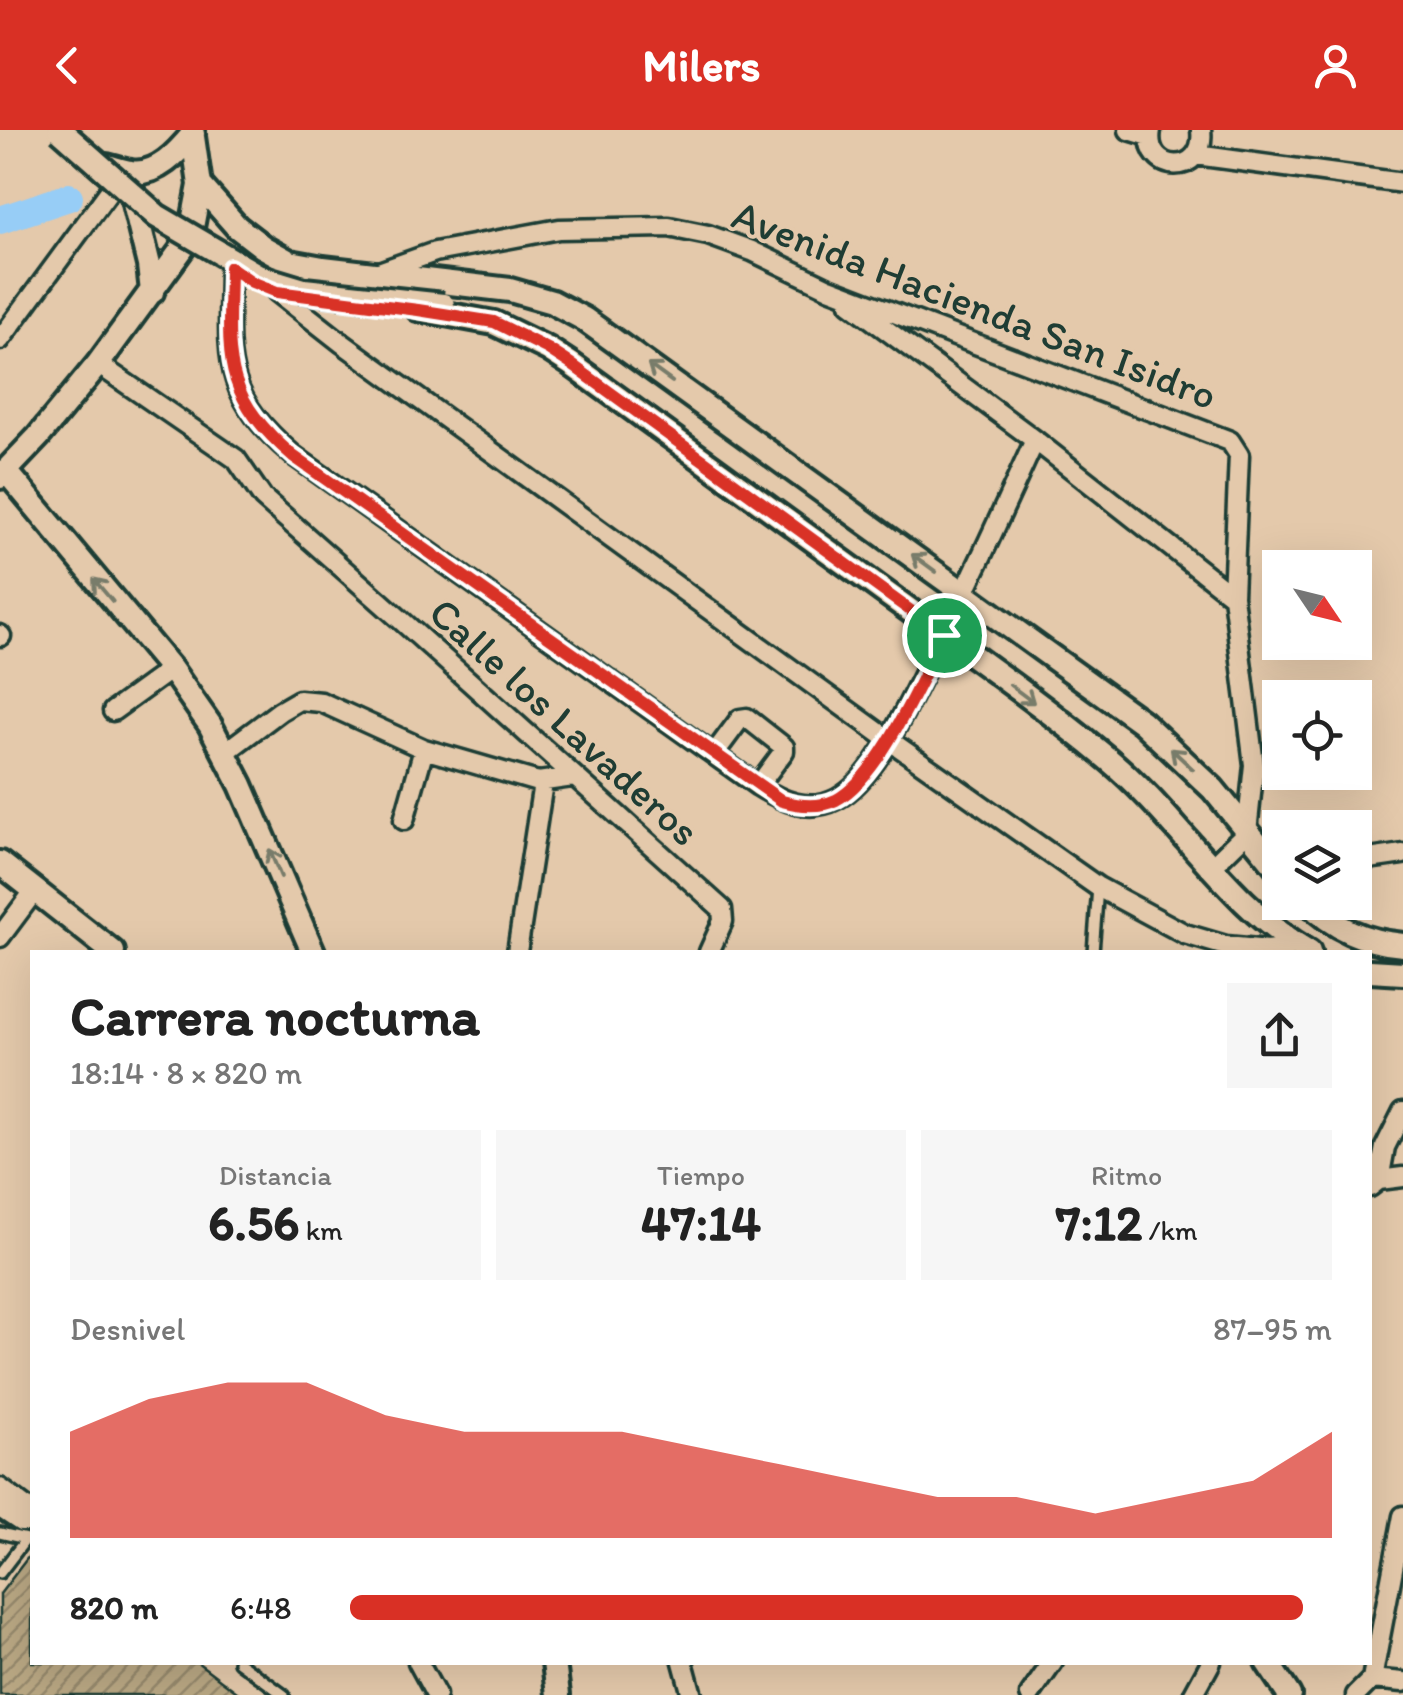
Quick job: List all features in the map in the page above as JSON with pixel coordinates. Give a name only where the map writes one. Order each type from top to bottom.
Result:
[{"type":"main road","points":[[60,130],[157,216],[261,277],[304,290],[443,301],[510,290]]},
{"type":"main road","points":[[74,130],[163,209],[242,258],[302,280],[443,301],[494,322],[571,364],[1107,758],[1251,908],[1303,949]]},
{"type":"main road","points":[[74,130],[118,177],[190,238],[252,282],[277,292],[494,322]]},
{"type":"main road","points":[[118,177],[162,164],[193,132]]},
{"type":"main road","points":[[193,132],[200,184],[190,238],[98,364],[3,474],[171,670],[210,725],[312,950]]},
{"type":"main road","points":[[118,177],[149,266],[152,292]]},
{"type":"main road","points":[[200,184],[237,227],[290,262],[510,290],[552,302],[584,319],[1142,722],[1214,789],[1262,850]]},
{"type":"main road","points":[[0,862],[35,890],[87,944]]},
{"type":"main road","points":[[1329,920],[1367,940],[1403,945]]},
{"type":"main road","points":[[1372,971],[1403,973]]},
{"type":"main road","points":[[1269,1665],[1289,1695]]},
{"type":"street","points":[[1129,130],[1150,133],[1155,155],[1172,165],[1186,163],[1196,154],[1202,143],[1201,130]]},
{"type":"street","points":[[1196,154],[1403,183]]},
{"type":"street","points":[[0,340],[118,177]]},
{"type":"street","name":"Avenida Hacienda San Isidro","points":[[376,273],[435,252],[559,229],[669,228],[708,235],[752,250],[829,288],[1230,441],[1239,454],[1234,596],[1254,764],[1247,832]]},
{"type":"street","points":[[230,267],[229,351],[238,391],[261,427],[293,456],[758,786],[796,805],[816,806],[834,801],[860,780],[889,740],[965,593],[1035,440]]},
{"type":"street","points":[[829,288],[1035,440],[1234,596]]},
{"type":"street","points":[[277,292],[342,344],[1098,887],[1198,938],[1226,946],[1303,949]]},
{"type":"street","name":"Calle los Lavaderos","points":[[98,364],[236,459],[262,498],[722,909],[723,920],[710,950]]},
{"type":"street","points":[[113,710],[171,670]]},
{"type":"street","points":[[224,753],[299,700],[321,702],[424,749],[544,783],[573,777]]},
{"type":"street","points":[[714,754],[740,719],[747,718],[784,748],[758,786]]},
{"type":"street","points":[[404,820],[424,749]]},
{"type":"street","points":[[517,950],[544,783]]},
{"type":"street","points":[[1212,866],[1247,832]]},
{"type":"street","points":[[1372,859],[1403,854]]},
{"type":"street","points":[[0,938],[35,890]]},
{"type":"street","points":[[1374,1184],[1385,1147],[1403,1111]]},
{"type":"street","points":[[1374,1184],[1403,1177]]},
{"type":"street","points":[[0,1488],[30,1510]]},
{"type":"street","points":[[0,1508],[21,1522],[30,1534]]},
{"type":"street","points":[[1356,1695],[1372,1679],[1403,1516]]},
{"type":"street","points":[[420,1665],[436,1695]]},
{"type":"street","points":[[683,1665],[688,1694]]},
{"type":"street","points":[[1030,1695],[1051,1665]]},
{"type":"street","points":[[1193,1695],[1209,1665]]},
{"type":"street","points":[[1372,1679],[1403,1682]]},
{"type":"lane","points":[[1093,950],[1098,887]]},
{"type":"lane","points":[[0,1533],[30,1534]]},
{"type":"lane","points":[[0,1574],[30,1534]]},
{"type":"lane","points":[[252,1666],[284,1695]]},
{"type":"building","points":[[30,1555],[30,1665],[201,1665],[241,1695],[0,1695],[0,1594]]},
{"type":"waterway","points":[[0,220],[69,197]]},
{"type":"route","points":[[230,267],[277,292],[494,322],[521,334],[571,364],[944,635],[889,740],[860,780],[834,801],[816,806],[782,801],[293,456],[261,427],[238,391],[233,372],[229,351],[230,267]]}]
